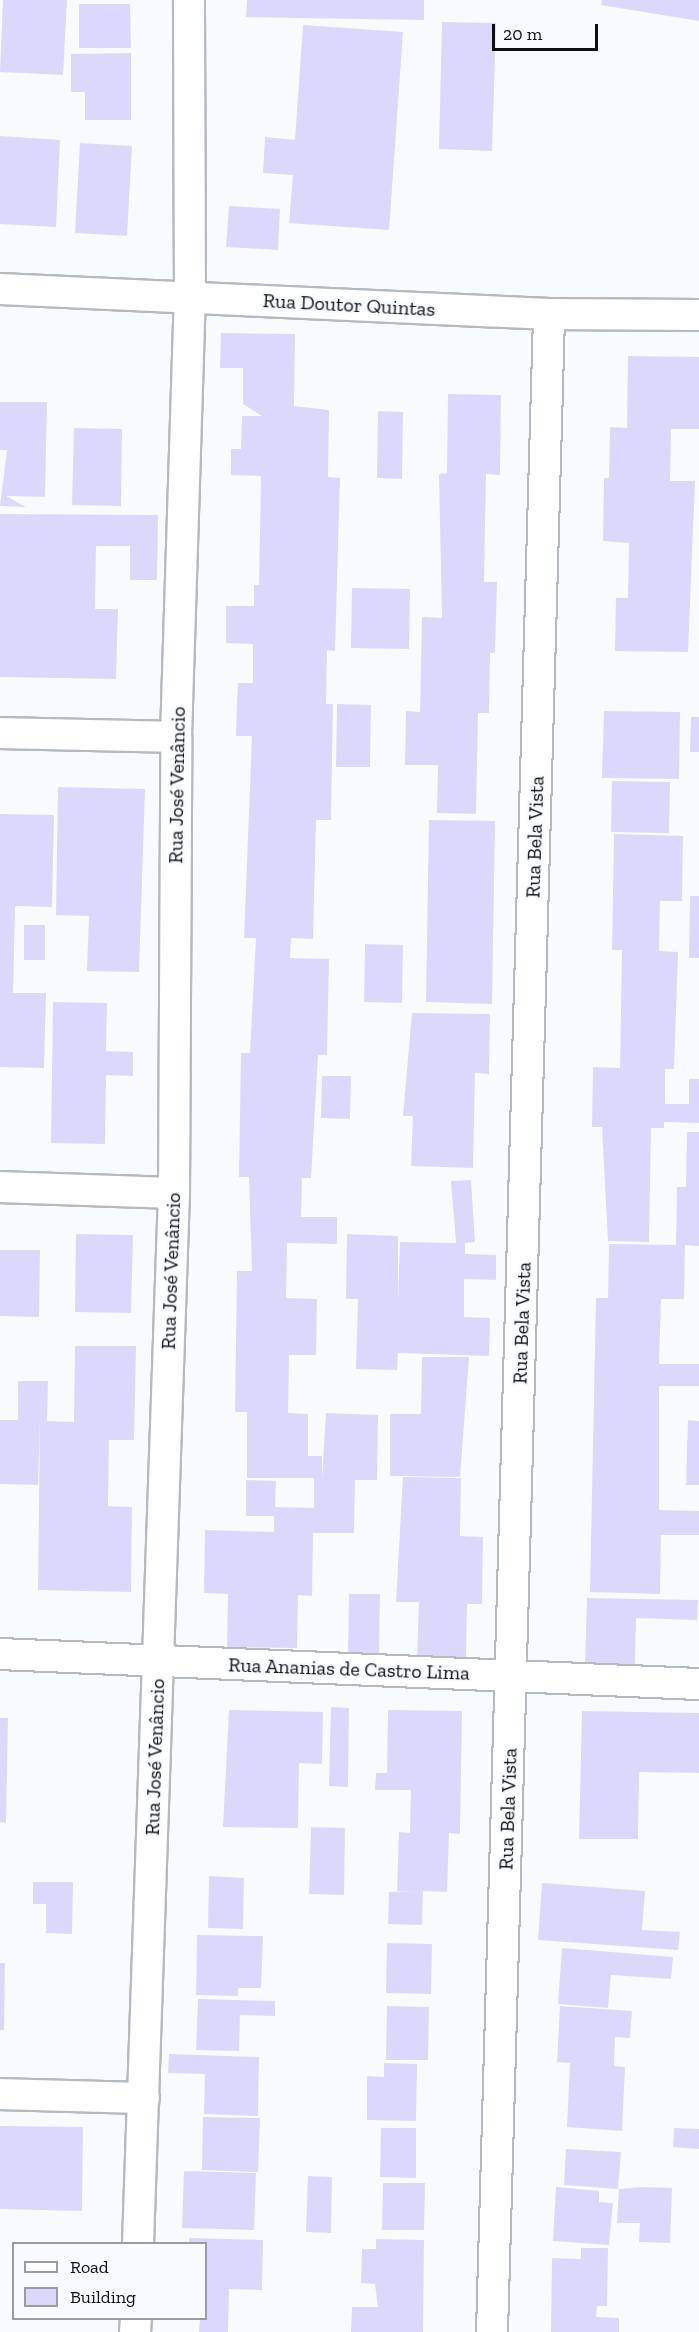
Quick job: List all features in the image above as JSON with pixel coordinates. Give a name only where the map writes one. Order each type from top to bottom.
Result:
[{"type":"street","name":"Rua José Venâncio","points":[[138,2242],[174,1194],[177,737],[190,298],[189,0]]},
{"type":"street","name":"Rua Doutor Quintas","points":[[0,290],[549,314],[699,315]]},
{"type":"street","name":"Rua Bela Vista","points":[[492,2332],[549,314]]},
{"type":"street","points":[[0,733],[177,737]]},
{"type":"street","points":[[0,1187],[174,1194]]},
{"type":"street","name":"Rua Ananias de Castro Lima","points":[[0,1654],[699,1684]]},
{"type":"street","points":[[0,2094],[144,2098]]},
{"type":"building","points":[[3,0],[67,0],[63,75],[0,72]]},
{"type":"building","points":[[247,0],[424,0],[424,20],[246,17]]},
{"type":"building","points":[[602,0],[699,0],[699,21],[601,5]]},
{"type":"building","points":[[79,4],[130,4],[131,48],[79,48]]},
{"type":"building","points":[[442,22],[496,23],[492,151],[439,149]]},
{"type":"building","points":[[303,25],[403,32],[389,230],[289,223],[293,175],[263,173],[265,137],[295,140]]},
{"type":"building","points":[[131,53],[131,120],[85,120],[85,92],[71,92],[71,54]]},
{"type":"building","points":[[0,136],[60,140],[56,227],[0,224]]},
{"type":"building","points":[[80,143],[132,146],[127,236],[75,233]]},
{"type":"building","points":[[229,206],[280,209],[278,250],[226,247]]},
{"type":"building","points":[[221,333],[295,334],[294,406],[329,410],[328,477],[340,478],[335,651],[327,650],[326,704],[333,704],[331,820],[316,820],[313,939],[291,938],[290,958],[329,959],[327,1055],[318,1055],[311,1178],[302,1178],[301,1217],[337,1217],[337,1244],[287,1243],[286,1298],[317,1299],[316,1355],[289,1355],[288,1413],[308,1414],[308,1456],[322,1456],[322,1479],[326,1413],[378,1415],[377,1480],[355,1480],[354,1533],[313,1533],[312,1596],[298,1595],[297,1648],[227,1647],[228,1594],[204,1593],[205,1530],[274,1532],[274,1516],[246,1516],[246,1480],[276,1481],[275,1507],[314,1508],[314,1478],[247,1478],[247,1412],[235,1412],[237,1271],[252,1271],[249,1177],[239,1177],[241,1053],[250,1053],[256,938],[244,938],[252,736],[236,736],[238,683],[253,683],[253,644],[226,643],[226,606],[254,606],[254,585],[259,585],[261,476],[231,475],[231,449],[241,449],[242,416],[262,416],[243,404],[243,368],[220,368]]},
{"type":"building","points":[[628,356],[699,357],[699,429],[671,429],[670,481],[695,481],[688,652],[615,651],[616,598],[628,598],[629,543],[603,541],[604,478],[609,478],[610,427],[627,428]]},
{"type":"building","points":[[448,394],[501,395],[500,475],[486,474],[484,582],[497,582],[495,653],[490,653],[489,713],[478,713],[476,814],[437,813],[438,765],[405,765],[406,711],[420,712],[422,617],[442,618],[439,474],[447,473]]},
{"type":"building","points":[[0,402],[47,402],[45,497],[6,496],[26,507],[0,506],[7,450],[0,450]]},
{"type":"building","points":[[378,411],[403,412],[402,479],[377,478]]},
{"type":"building","points":[[74,428],[122,429],[121,506],[72,505]]},
{"type":"building","points":[[0,514],[158,515],[157,580],[130,580],[130,546],[96,546],[95,609],[118,609],[116,679],[0,677]]},
{"type":"building","points":[[352,588],[410,589],[409,649],[351,648]]},
{"type":"building","points":[[337,704],[371,705],[370,767],[336,767]]},
{"type":"building","points":[[604,711],[680,712],[679,779],[602,778]]},
{"type":"building","points":[[691,717],[699,717],[699,752],[690,752]]},
{"type":"building","points":[[612,781],[670,782],[669,833],[611,832]]},
{"type":"building","points":[[58,787],[145,789],[139,972],[87,971],[89,916],[56,915]]},
{"type":"building","points":[[0,814],[54,815],[52,907],[15,906],[13,993],[46,993],[44,1068],[0,1067]]},
{"type":"building","points":[[429,820],[495,821],[492,1004],[426,1002]]},
{"type":"building","points":[[614,834],[683,836],[682,901],[660,901],[659,951],[678,952],[674,1069],[665,1069],[665,1104],[689,1104],[689,1079],[699,1079],[699,1123],[664,1122],[664,1128],[651,1128],[649,1242],[608,1241],[602,1127],[592,1127],[593,1067],[620,1068],[622,950],[612,950]]},
{"type":"building","points":[[690,896],[699,896],[699,958],[689,958]]},
{"type":"building","points":[[24,925],[45,925],[45,960],[24,960]]},
{"type":"building","points":[[365,944],[403,945],[402,1003],[364,1002]]},
{"type":"building","points":[[53,1002],[107,1003],[106,1051],[133,1052],[133,1076],[106,1075],[105,1144],[51,1143]]},
{"type":"building","points":[[412,1013],[490,1014],[489,1074],[475,1073],[473,1168],[411,1166],[413,1116],[403,1116]]},
{"type":"building","points":[[322,1076],[351,1076],[350,1119],[321,1118]]},
{"type":"building","points":[[687,1132],[699,1132],[699,1246],[685,1245],[684,1299],[661,1299],[659,1364],[699,1364],[699,1386],[659,1386],[659,1510],[699,1511],[699,1535],[661,1535],[660,1594],[590,1592],[596,1298],[608,1298],[609,1244],[676,1245],[677,1187],[686,1187]]},
{"type":"building","points":[[471,1180],[475,1242],[465,1243],[465,1254],[496,1255],[496,1280],[464,1279],[464,1317],[490,1318],[489,1356],[398,1353],[397,1370],[356,1369],[358,1299],[346,1299],[347,1234],[398,1236],[398,1300],[400,1242],[456,1243],[451,1181]]},
{"type":"building","points":[[76,1234],[133,1235],[131,1313],[75,1312]]},
{"type":"building","points":[[0,1250],[40,1250],[39,1317],[0,1316]]},
{"type":"building","points":[[75,1346],[136,1346],[134,1440],[109,1440],[108,1506],[132,1507],[131,1592],[38,1590],[40,1421],[38,1485],[0,1484],[0,1420],[18,1420],[18,1381],[48,1381],[47,1421],[74,1422]]},
{"type":"building","points":[[422,1357],[469,1357],[460,1477],[390,1476],[390,1414],[421,1414]]},
{"type":"building","points":[[688,1420],[699,1421],[699,1485],[686,1485]]},
{"type":"building","points":[[403,1477],[461,1478],[460,1536],[483,1537],[482,1604],[467,1604],[466,1660],[417,1659],[419,1602],[396,1602]]},
{"type":"building","points":[[349,1594],[380,1594],[379,1654],[348,1654]]},
{"type":"building","points":[[587,1598],[698,1600],[697,1620],[636,1618],[635,1665],[585,1664]]},
{"type":"building","points":[[331,1707],[349,1708],[348,1787],[329,1786]]},
{"type":"building","points":[[229,1710],[323,1712],[322,1764],[299,1763],[298,1828],[223,1827]]},
{"type":"building","points":[[388,1710],[462,1711],[460,1834],[449,1833],[447,1892],[423,1891],[422,1925],[388,1924],[389,1892],[415,1891],[397,1891],[399,1832],[410,1833],[411,1790],[375,1790],[376,1773],[387,1773]]},
{"type":"building","points":[[582,1711],[699,1713],[699,1773],[639,1772],[638,1839],[579,1839]]},
{"type":"building","points":[[0,1718],[8,1718],[6,1823],[0,1822]]},
{"type":"building","points":[[311,1827],[345,1828],[344,1895],[309,1894]]},
{"type":"building","points":[[209,1876],[244,1878],[243,1929],[208,1928]]},
{"type":"building","points":[[33,1882],[73,1882],[72,1934],[46,1933],[46,1904],[33,1904]]},
{"type":"building","points":[[542,1883],[645,1891],[642,1930],[680,1932],[678,1950],[538,1940]]},
{"type":"building","points":[[197,1935],[263,1936],[261,1988],[238,1988],[238,1996],[196,1995]]},
{"type":"building","points":[[387,1943],[432,1944],[431,1994],[386,1993]]},
{"type":"building","points":[[562,1948],[673,1957],[671,1979],[611,1975],[608,2008],[558,2004]]},
{"type":"building","points":[[0,1963],[5,1963],[4,2030],[0,2030]]},
{"type":"building","points":[[198,1999],[275,2001],[275,2016],[240,2015],[239,2051],[196,2050]]},
{"type":"building","points":[[387,2006],[429,2007],[428,2060],[386,2060]]},
{"type":"building","points":[[560,2006],[632,2011],[630,2038],[615,2037],[614,2066],[625,2067],[622,2131],[567,2127],[570,2063],[557,2062]]},
{"type":"building","points":[[169,2054],[259,2057],[258,2116],[204,2114],[205,2074],[168,2073]]},
{"type":"building","points":[[384,2063],[417,2064],[416,2121],[367,2120],[367,2076],[384,2077]]},
{"type":"building","points":[[203,2117],[260,2118],[258,2172],[202,2170]]},
{"type":"building","points":[[0,2126],[83,2127],[82,2211],[0,2209]]},
{"type":"building","points":[[381,2128],[416,2128],[416,2178],[380,2177]]},
{"type":"building","points":[[674,2128],[699,2129],[699,2149],[673,2147]]},
{"type":"building","points":[[566,2149],[621,2152],[618,2189],[564,2185]]},
{"type":"building","points":[[184,2171],[256,2173],[254,2230],[182,2228]]},
{"type":"building","points":[[308,2176],[332,2177],[331,2233],[306,2232]]},
{"type":"building","points":[[383,2183],[425,2183],[424,2230],[382,2230]]},
{"type":"building","points":[[556,2187],[599,2191],[599,2202],[613,2203],[609,2245],[553,2241]]},
{"type":"building","points":[[672,2188],[670,2243],[639,2242],[640,2223],[617,2223],[619,2189]]},
{"type":"building","points":[[189,2238],[263,2240],[262,2290],[229,2289],[228,2332],[199,2332],[200,2320],[207,2320],[207,2242],[189,2242]]},
{"type":"building","points":[[376,2239],[424,2240],[423,2332],[351,2332],[352,2307],[378,2307],[375,2284],[361,2283],[362,2249],[376,2249]]},
{"type":"building","points":[[581,2248],[608,2248],[607,2306],[597,2306],[596,2317],[619,2318],[619,2332],[551,2332],[552,2258],[581,2259]]}]
